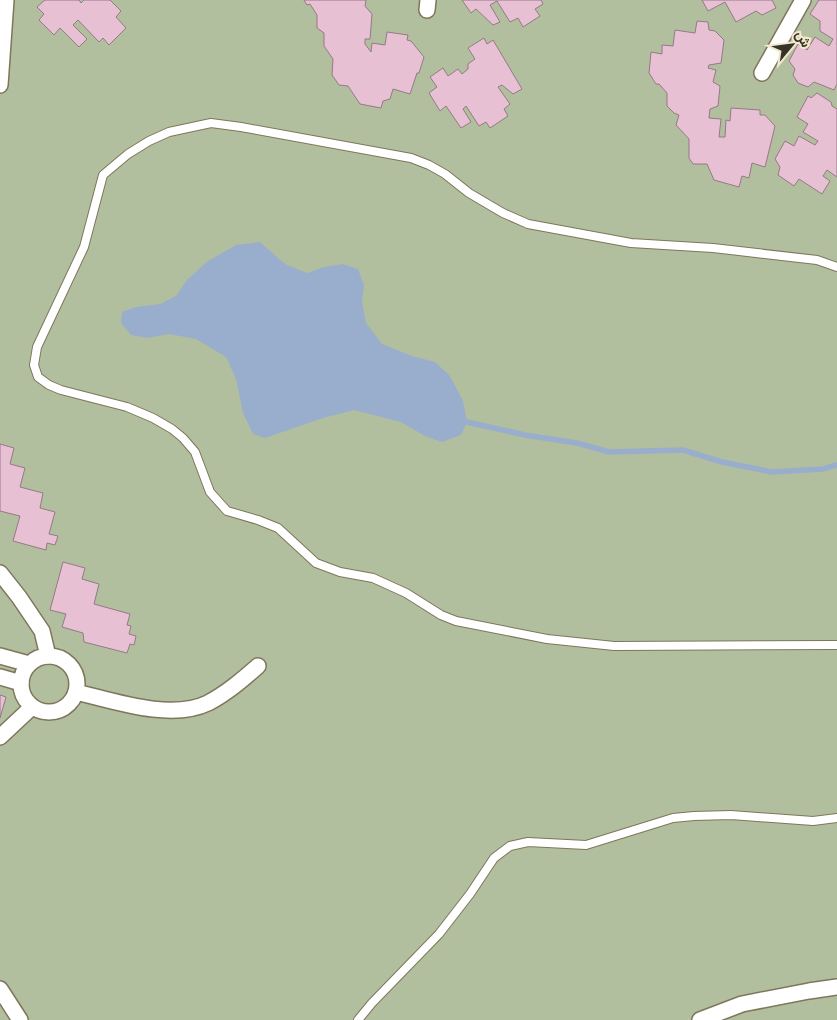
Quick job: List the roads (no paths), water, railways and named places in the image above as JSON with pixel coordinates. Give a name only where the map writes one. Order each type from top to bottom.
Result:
[{"type":"street","points":[[0,85],[6,0]]},
{"type":"street","points":[[762,73],[803,0]]},
{"type":"street","points":[[0,573],[19,596],[42,631],[48,656]]},
{"type":"street","points":[[0,656],[29,664]]},
{"type":"street","points":[[48,656],[64,660],[71,666],[76,674],[78,683],[72,701],[66,707],[48,713],[32,707],[24,699],[21,683],[24,671],[29,664],[37,658],[48,656]]},
{"type":"street","points":[[76,692],[150,709],[180,710],[206,704],[231,689],[258,666]]},
{"type":"street","points":[[0,677],[21,683]]},
{"type":"street","points":[[0,738],[32,707]]},
{"type":"street","points":[[700,1020],[742,1004],[809,990],[837,987]]},
{"type":"street","points":[[0,989],[20,1020]]},
{"type":"lane","points":[[837,267],[816,260],[713,248],[631,243],[528,224],[503,213],[469,193],[445,174],[411,158],[211,123],[169,132],[149,141],[128,154],[103,175],[84,247],[38,347],[34,365],[38,377],[49,385],[127,407],[153,418],[172,429],[195,452],[210,492],[227,511],[278,528],[316,563],[340,572],[373,578],[406,593],[441,616],[456,621],[547,638],[614,646],[837,645]]},
{"type":"lane","points":[[358,1020],[439,934],[470,894],[494,858],[510,846],[528,842],[586,845],[673,818],[694,816],[732,814],[813,821],[837,818]]},
{"type":"water","points":[[260,242],[285,264],[307,273],[324,267],[343,264],[358,269],[364,285],[362,302],[366,323],[382,344],[412,356],[435,362],[450,376],[463,401],[467,422],[461,435],[442,442],[425,436],[401,422],[354,410],[323,418],[265,438],[253,434],[243,413],[236,379],[226,357],[196,339],[169,334],[147,338],[131,335],[121,323],[122,312],[136,307],[160,304],[176,296],[187,280],[208,261],[236,245]]},
{"type":"waterway","points":[[467,422],[525,435],[577,443],[609,452],[683,450],[722,462],[772,472],[823,469],[837,465]]}]
